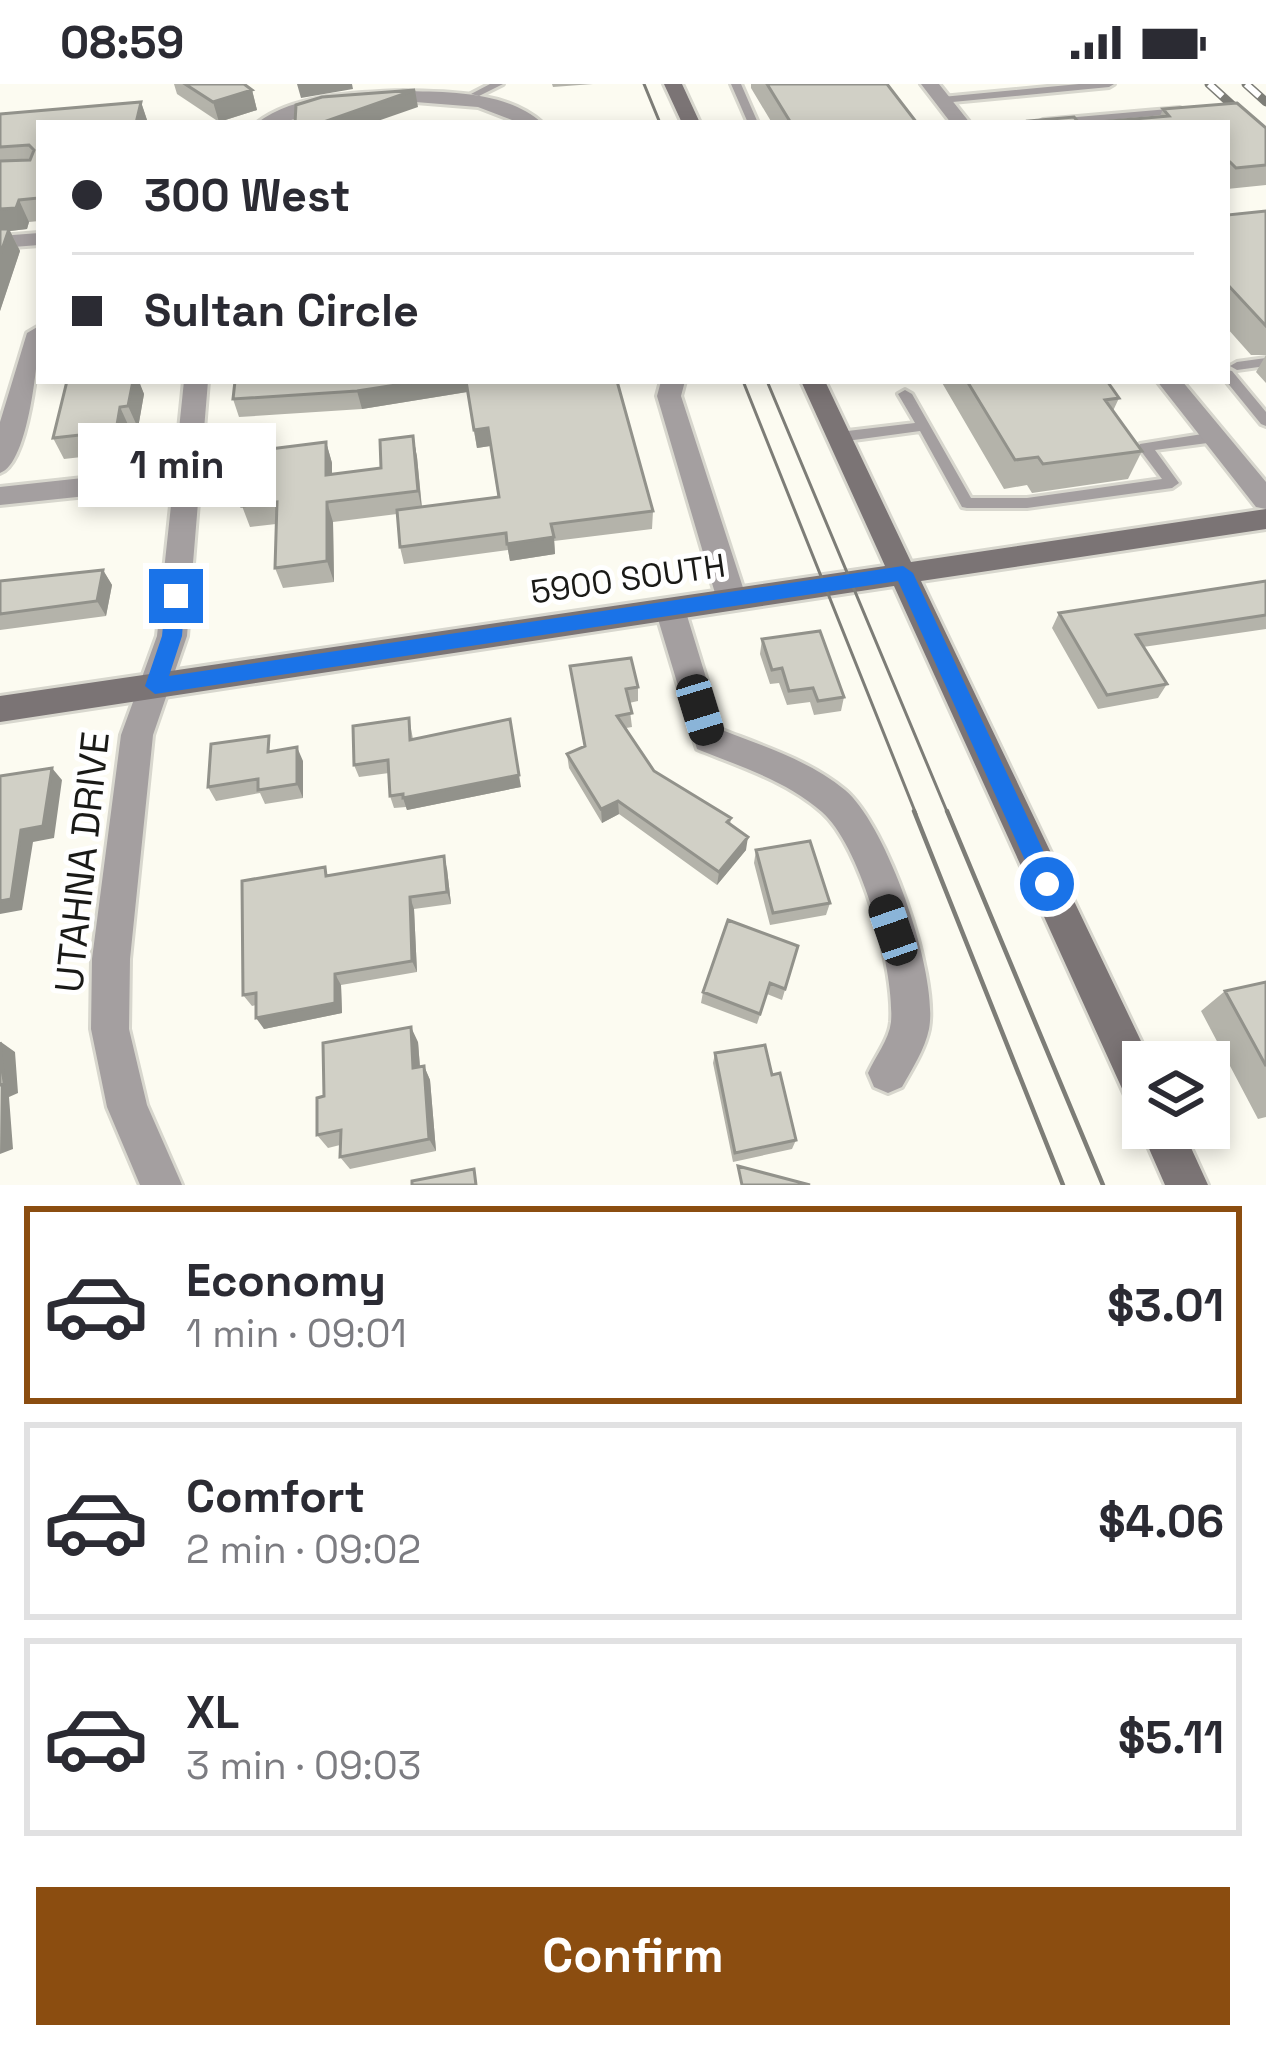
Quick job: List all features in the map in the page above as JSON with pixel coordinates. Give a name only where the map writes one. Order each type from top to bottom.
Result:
[{"type":"street","points":[[673,84],[691,120]]},
{"type":"street","points":[[271,120],[302,100],[400,88],[476,94],[507,103],[529,120]]},
{"type":"street","points":[[936,92],[959,120]]},
{"type":"street","points":[[0,242],[36,239]]},
{"type":"street","points":[[0,464],[36,343]]},
{"type":"street","name":"UTAHNA DRIVE","points":[[161,1185],[127,1107],[110,1029],[111,959],[136,735],[172,636],[196,384]]},
{"type":"street","points":[[672,384],[669,396],[732,600]]},
{"type":"street","points":[[814,384],[1122,1045]]},
{"type":"street","points":[[1171,384],[1266,500]]},
{"type":"street","points":[[0,496],[187,476]]},
{"type":"street","name":"5900 SOUTH","points":[[0,709],[1266,519]]},
{"type":"street","points":[[670,610],[708,739],[826,796],[847,814],[862,841],[908,974],[910,1027],[888,1073]]},
{"type":"street","points":[[1171,1149],[1187,1185]]},
{"type":"lane","points":[[476,94],[497,84]]},
{"type":"lane","points":[[736,84],[752,120]]},
{"type":"lane","points":[[936,92],[1109,84]]},
{"type":"lane","points":[[1075,87],[1105,118]]},
{"type":"lane","points":[[1080,120],[1189,111]]},
{"type":"lane","points":[[1266,362],[1230,365],[1266,421]]},
{"type":"lane","points":[[905,394],[967,503],[1027,503],[1172,483],[1145,447],[1215,437]]},
{"type":"lane","points":[[839,437],[924,426]]},
{"type":"building","points":[[185,84],[244,84],[252,90],[213,102]]},
{"type":"building","points":[[767,84],[887,84],[915,120],[789,120]]},
{"type":"building","points":[[415,90],[330,120],[295,120],[296,105],[322,97]]},
{"type":"building","points":[[141,102],[137,120],[36,120],[36,198],[19,200],[16,208],[0,209],[0,161],[30,160],[34,150],[29,145],[0,147],[0,114]]},
{"type":"building","points":[[1237,103],[1266,128],[1266,165],[1236,168],[1230,162],[1230,120],[1122,120],[1169,116],[1163,109]]},
{"type":"building","points":[[1266,211],[1266,326],[1230,287],[1230,215]]},
{"type":"building","points":[[0,229],[9,229],[0,255]]},
{"type":"building","points":[[66,384],[132,384],[128,406],[120,407],[116,431],[53,438]]},
{"type":"building","points":[[235,384],[402,384],[357,391],[233,399]]},
{"type":"building","points":[[466,384],[618,384],[653,511],[551,524],[554,537],[507,544],[506,533],[400,547],[397,510],[499,497],[488,428],[474,430]]},
{"type":"building","points":[[969,384],[1109,384],[1119,398],[1105,400],[1142,451],[1043,464],[1038,457],[1015,460]]},
{"type":"building","points":[[413,436],[418,491],[327,502],[327,561],[275,568],[277,502],[242,506],[245,452],[326,442],[326,475],[381,468],[380,440]]},
{"type":"building","points":[[103,570],[97,601],[0,614],[0,581]]},
{"type":"building","points":[[1266,581],[1266,615],[1136,635],[1167,684],[1107,695],[1059,613]]},
{"type":"building","points":[[820,631],[844,697],[818,701],[813,688],[789,691],[782,668],[772,670],[762,639]]},
{"type":"building","points":[[631,658],[638,687],[626,689],[632,713],[617,716],[654,771],[731,818],[727,822],[748,837],[719,872],[618,801],[601,809],[567,754],[585,746],[570,666]]},
{"type":"building","points":[[409,718],[410,740],[510,719],[519,775],[403,798],[403,794],[390,796],[388,760],[354,765],[353,726]]},
{"type":"building","points":[[269,736],[268,752],[297,747],[297,784],[258,790],[258,779],[208,787],[211,744]]},
{"type":"building","points":[[52,768],[43,826],[21,830],[11,899],[0,901],[0,776]]},
{"type":"building","points":[[810,841],[830,903],[773,913],[756,850]]},
{"type":"building","points":[[444,856],[447,892],[410,897],[412,961],[335,974],[335,1003],[256,1018],[256,993],[243,995],[242,881],[325,867],[326,876]]},
{"type":"building","points":[[728,920],[798,946],[785,989],[770,983],[760,1014],[703,992]]},
{"type":"building","points":[[1266,982],[1266,1066],[1225,991]]},
{"type":"building","points":[[411,1027],[413,1068],[424,1066],[429,1139],[340,1157],[341,1130],[317,1135],[317,1098],[324,1096],[323,1043]]},
{"type":"building","points":[[765,1045],[772,1075],[780,1073],[796,1140],[735,1153],[715,1053]]},
{"type":"building","points":[[738,1166],[810,1185],[742,1185]]},
{"type":"building","points":[[474,1169],[476,1185],[412,1185],[412,1181]]},
{"type":"tram line","points":[[644,84],[659,120]]},
{"type":"tram line","points":[[744,384],[916,814]]},
{"type":"tram line","points":[[768,384],[948,814]]},
{"type":"tram line","points":[[914,811],[1063,1185]]},
{"type":"tram line","points":[[947,811],[1103,1185]]},
{"type":"railway","points":[[1209,84],[1266,136]]},
{"type":"railway","points":[[1246,84],[1266,102]]},
{"type":"route","points":[[176,596],[172,636],[155,686],[903,573],[1047,884]]}]
